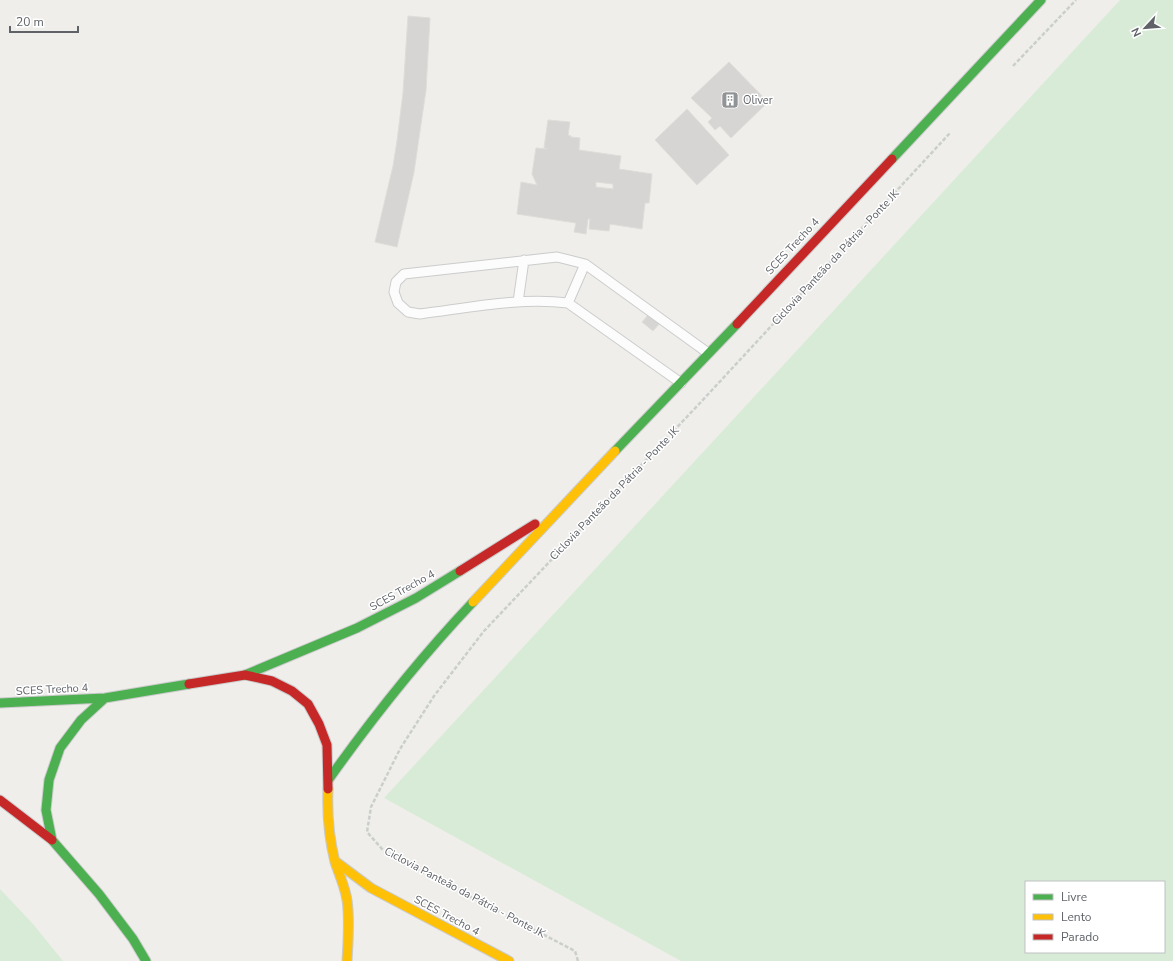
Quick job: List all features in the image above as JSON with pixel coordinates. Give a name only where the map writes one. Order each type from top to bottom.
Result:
[{"type":"street","name":"SCES Trecho 4","points":[[329,779],[363,731],[451,625],[1041,0]]},
{"type":"street","name":"SCES Trecho 4","points":[[0,702],[14,703],[105,698],[245,675],[357,628],[409,601],[560,508]]},
{"type":"street","points":[[245,675],[272,681],[292,690],[308,704],[319,724],[327,745],[329,779],[327,809],[335,862],[347,899],[349,932],[347,961]]},
{"type":"street","points":[[52,840],[46,810],[49,780],[60,748],[81,720],[105,698]]},
{"type":"street","points":[[0,800],[52,840],[99,894],[133,939],[146,961]]},
{"type":"street","name":"SCES Trecho 4","points":[[335,862],[372,888],[509,961]]},
{"type":"lane","points":[[680,382],[568,303],[550,301],[518,302],[420,314],[408,312],[398,303],[394,292],[396,282],[404,274],[557,256],[585,264],[708,354]]},
{"type":"lane","points":[[518,302],[524,260]]},
{"type":"lane","points":[[568,303],[585,264]]},
{"type":"path","points":[[1010,68],[1076,0]]},
{"type":"path","name":"Ciclovia Panteão da Pátria - Ponte JK","points":[[578,961],[575,951],[383,850],[367,832],[372,808],[400,749],[434,696],[484,631],[700,403],[951,132]]},
{"type":"green space","points":[[1120,0],[1173,0],[1173,961],[681,961],[384,798]]},
{"type":"green space","points":[[0,889],[33,924],[63,961],[0,961]]},
{"type":"building","points":[[408,16],[430,18],[426,90],[414,172],[397,247],[375,242],[393,166],[397,141],[403,93]]},
{"type":"building","name":"Oliver","points":[[729,62],[768,102],[731,138],[720,126],[715,130],[708,122],[712,118],[691,98]]},
{"type":"building","points":[[687,109],[729,155],[697,185],[655,140]]},
{"type":"building","points":[[548,120],[570,122],[568,135],[571,137],[580,138],[579,150],[621,156],[619,169],[652,174],[649,203],[645,203],[642,229],[610,224],[609,231],[589,229],[590,219],[588,219],[586,234],[574,232],[576,223],[517,214],[521,182],[537,185],[532,174],[536,148],[547,149],[544,148]],"holes":[[[596,182],[613,184],[613,189],[596,187]]]},
{"type":"building","points":[[649,314],[660,323],[653,331],[642,322]]},
{"type":"traffic: fast","points":[[892,159],[1041,0]]},
{"type":"traffic: fast","points":[[615,451],[737,324]]},
{"type":"traffic: fast","points":[[245,675],[357,628],[416,598],[460,571]]},
{"type":"traffic: fast","points":[[329,779],[398,688],[473,602]]},
{"type":"traffic: fast","points":[[0,703],[105,698],[189,684]]},
{"type":"traffic: fast","points":[[105,698],[81,720],[60,748],[49,780],[46,810],[52,840],[99,894],[133,939],[146,961]]},
{"type":"traffic: slow","points":[[473,602],[615,451]]},
{"type":"traffic: slow","points":[[328,789],[328,816],[331,844],[335,862],[345,890],[348,908],[347,961]]},
{"type":"traffic: slow","points":[[335,861],[371,888],[509,961]]},
{"type":"traffic: jam","points":[[737,324],[892,159]]},
{"type":"traffic: jam","points":[[460,571],[535,524]]},
{"type":"traffic: jam","points":[[189,684],[245,675],[272,681],[292,691],[308,704],[319,724],[327,745],[328,789]]},
{"type":"traffic: jam","points":[[0,800],[52,840]]},
{"type":"place","name":"Oliver","points":[[730,100]]}]
